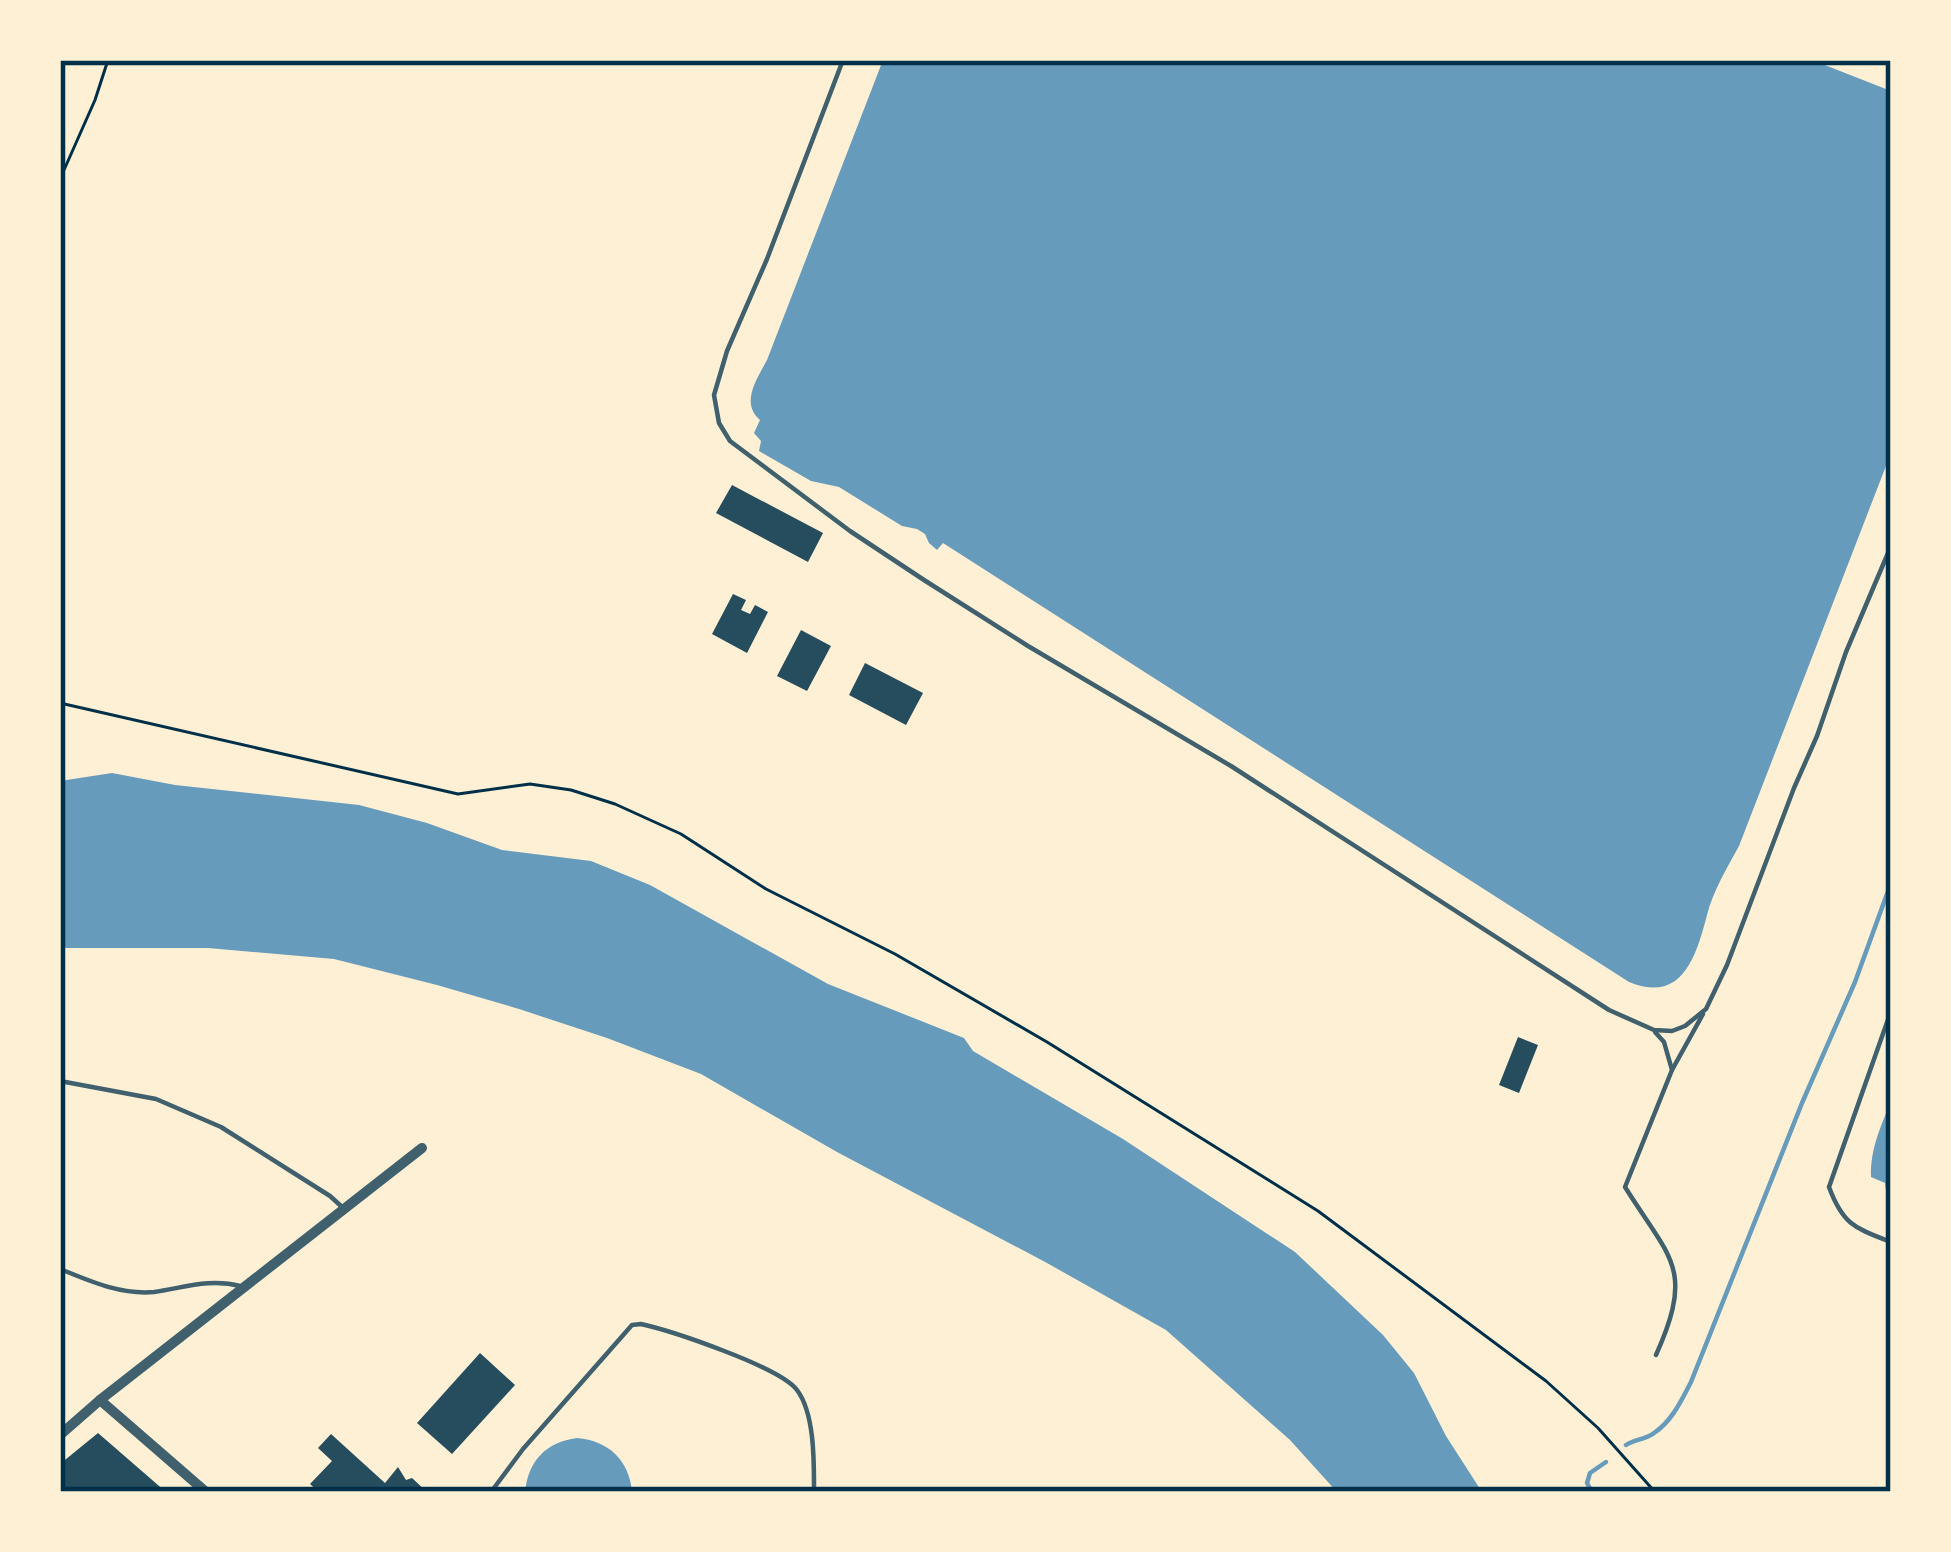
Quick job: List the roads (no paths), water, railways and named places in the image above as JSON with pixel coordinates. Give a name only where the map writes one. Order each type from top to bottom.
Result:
[{"type":"street","points":[[60,1435],[422,1148]]},
{"type":"street","points":[[100,1400],[206,1492]]},
{"type":"lane","points":[[843,60],[727,351],[714,395],[719,422],[730,441],[924,580],[1231,766],[1609,1010],[1654,1030],[1672,1031],[1706,1009]]},
{"type":"lane","points":[[1655,1355],[1675,1306],[1677,1285],[1672,1262],[1624,1187],[1672,1070],[1726,965],[1891,546]]},
{"type":"lane","points":[[1891,1011],[1829,1187],[1837,1210],[1852,1226],[1891,1242]]},
{"type":"lane","points":[[1654,1030],[1664,1042],[1672,1070]]},
{"type":"lane","points":[[60,1081],[156,1100],[221,1127],[344,1209]]},
{"type":"lane","points":[[60,1269],[108,1288],[149,1292],[204,1282],[245,1288]]},
{"type":"lane","points":[[491,1492],[632,1325],[641,1324],[772,1372],[796,1388],[806,1409],[814,1453],[814,1492]]},
{"type":"water","points":[[883,60],[1812,60],[1891,91],[1891,453],[1739,846],[1713,897],[1698,946],[1674,982],[1647,987],[1629,982],[943,543],[937,550],[917,529],[902,526],[839,487],[811,481],[759,451],[761,441],[754,433],[760,420],[751,406],[752,391]]},
{"type":"water","points":[[112,773],[175,785],[359,805],[502,850],[591,861],[650,885],[828,984],[964,1038],[973,1051],[1123,1139],[1295,1252],[1383,1335],[1414,1373],[1482,1492],[1337,1492],[1290,1440],[1166,1330],[701,1074],[607,1038],[437,985],[334,959],[208,948],[60,948],[60,781]]},
{"type":"water","points":[[1891,1101],[1891,1200],[1885,1183],[1871,1177],[1871,1167]]},
{"type":"water","points":[[577,1438],[599,1443],[615,1454],[627,1470],[632,1492],[525,1492],[540,1455]]},
{"type":"waterway","points":[[1626,1445],[1660,1428],[1691,1382],[1891,883]]},
{"type":"waterway","points":[[1592,1492],[1587,1483],[1590,1473],[1606,1462]]}]
